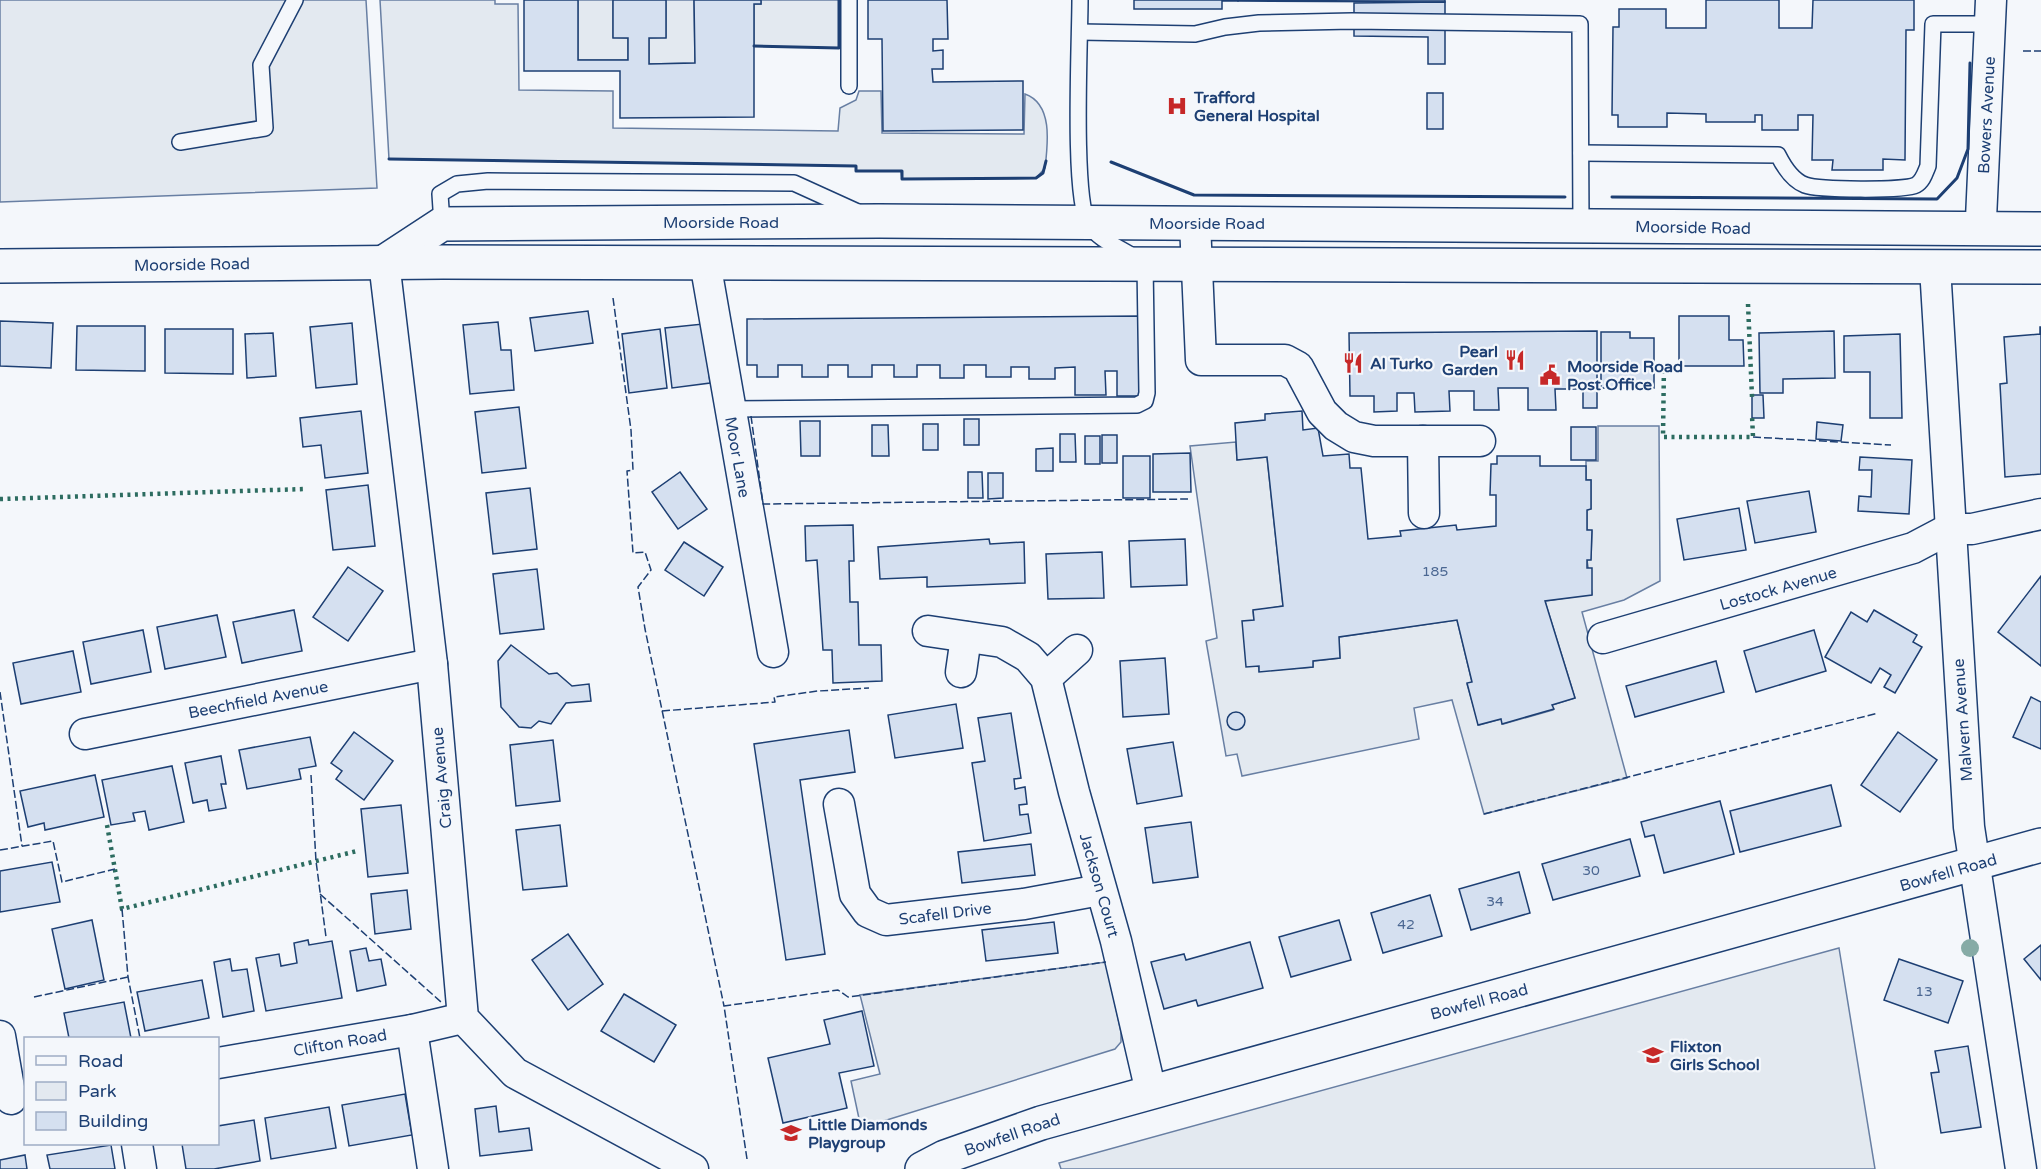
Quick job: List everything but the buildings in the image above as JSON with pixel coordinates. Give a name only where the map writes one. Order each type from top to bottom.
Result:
[{"type":"street","name":"Bowers Avenue","points":[[1974,229],[1981,219],[1991,12]]},
{"type":"street","name":"Moorside Road","points":[[442,224],[879,221],[2041,229]]},
{"type":"street","points":[[702,222],[705,262]]},
{"type":"street","points":[[1194,223],[1201,360],[1285,360],[1298,367],[1322,412],[1336,426],[1354,437],[1374,441],[1479,441]]},
{"type":"street","points":[[384,262],[442,224]]},
{"type":"street","points":[[1898,229],[1898,266]]},
{"type":"street","points":[[1950,267],[1974,229]]},
{"type":"street","name":"Moorside Road","points":[[0,266],[384,262],[705,262],[2041,267]]},
{"type":"street","name":"Craig Avenue","points":[[384,262],[432,664],[463,1018]]},
{"type":"street","name":"Moor Lane","points":[[705,262],[773,652]]},
{"type":"street","name":"Malvern Avenue","points":[[1950,267],[1949,529],[1970,827],[2021,1169]]},
{"type":"street","points":[[1423,441],[1424,513]]},
{"type":"street","points":[[1949,529],[1972,529],[2041,514]]},
{"type":"street","name":"Lostock Avenue","points":[[1603,639],[1913,548],[1949,529]]},
{"type":"street","name":"Jackson Court","points":[[928,631],[1002,642],[1028,657],[1046,678],[1100,891],[1116,941],[1151,1092]]},
{"type":"street","points":[[961,672],[966,637]]},
{"type":"street","points":[[1046,678],[1077,650]]},
{"type":"street","name":"Beechfield Avenue","points":[[85,734],[432,664]]},
{"type":"street","name":"Scafell Drive","points":[[839,804],[855,894],[868,912],[886,920],[1024,904],[1100,891]]},
{"type":"street","name":"Bowfell Road","points":[[922,1169],[945,1157],[1041,1123],[2041,845]]},
{"type":"street","points":[[463,1018],[515,1073],[693,1169]]},
{"type":"street","name":"Clifton Road","points":[[219,1063],[463,1018]]},
{"type":"street","points":[[412,1029],[433,1169]]},
{"type":"street","points":[[0,1036],[12,1099]]},
{"type":"street","points":[[137,1145],[141,1169]]},
{"type":"lane","points":[[180,142],[265,128],[261,65],[295,0]]},
{"type":"lane","points":[[849,0],[849,86]]},
{"type":"lane","points":[[729,409],[1137,405],[1145,401],[1147,393],[1145,265],[1132,253],[1099,237],[1087,223],[1080,188],[1080,0]]},
{"type":"lane","points":[[1581,153],[1778,155],[1790,174],[1804,185],[1825,188],[1901,188],[1915,185],[1923,178],[1928,166],[1933,24],[1991,12]]},
{"type":"lane","points":[[1080,32],[1195,34],[1225,27],[1259,23],[1340,21],[1580,24],[1581,226]]},
{"type":"lane","points":[[442,224],[440,194],[457,184],[488,181],[794,183],[879,221]]},
{"type":"green space","points":[[0,0],[366,0],[377,188],[0,202]]},
{"type":"green space","points":[[380,0],[495,0],[495,4],[518,4],[519,90],[613,91],[613,128],[838,131],[840,108],[856,100],[859,91],[881,91],[882,133],[1024,134],[1025,94],[1040,106],[1047,125],[1045,168],[1036,178],[902,179],[901,171],[856,171],[856,166],[389,159]]},
{"type":"green space","points":[[578,0],[613,0],[613,37],[628,38],[628,60],[578,60]]},
{"type":"green space","points":[[666,0],[694,0],[695,63],[649,64],[649,38],[666,37]]},
{"type":"green space","points":[[761,0],[839,0],[839,48],[754,46],[754,4],[761,4]]},
{"type":"green space","points":[[1598,426],[1659,426],[1660,581],[1624,600],[1582,612],[1627,778],[1484,814],[1452,700],[1414,708],[1419,739],[1242,776],[1237,754],[1226,756],[1206,641],[1217,638],[1190,446],[1236,442],[1237,460],[1267,457],[1283,606],[1253,611],[1259,671],[1313,667],[1313,661],[1340,658],[1339,637],[1457,620],[1472,682],[1467,684],[1479,725],[1501,719],[1503,724],[1553,710],[1552,705],[1575,698],[1545,601],[1592,594],[1587,560],[1591,559],[1592,531],[1587,530],[1587,510],[1591,509],[1591,480],[1586,480],[1586,461],[1598,461]]},
{"type":"green space","name":"Flixton Girls School","points":[[1839,948],[1875,1169],[1061,1169],[1059,1163]]},
{"type":"green space","points":[[1106,962],[1121,1032],[1121,1042],[1115,1049],[861,1128],[851,1081],[880,1074],[860,995]]},
{"type":"hedge","points":[[1748,304],[1752,397]]},
{"type":"hedge","points":[[1664,363],[1663,437],[1753,437],[1752,415]]},
{"type":"hedge","points":[[0,499],[304,489]]},
{"type":"hedge","points":[[107,825],[122,909],[357,851]]},
{"type":"fence","points":[[2023,51],[2041,51]]},
{"type":"fence","points":[[613,298],[631,430],[633,470],[627,471],[633,553],[645,552],[651,570],[638,587],[724,1006]]},
{"type":"fence","points":[[751,416],[763,504],[1188,499]]},
{"type":"fence","points":[[1753,437],[1891,445]]},
{"type":"fence","points":[[662,711],[775,702],[774,697],[818,691],[869,688]]},
{"type":"fence","points":[[0,692],[22,846]]},
{"type":"fence","points":[[1484,814],[1878,713]]},
{"type":"fence","points":[[311,775],[316,861],[326,937]]},
{"type":"fence","points":[[0,850],[53,841],[62,882],[115,869]]},
{"type":"fence","points":[[320,894],[441,1002]]},
{"type":"fence","points":[[122,909],[128,977],[140,1037]]},
{"type":"fence","points":[[747,1159],[724,1006],[838,990],[848,997],[1106,962]]},
{"type":"fence","points":[[34,997],[128,977]]},
{"type":"wall","points":[[754,46],[839,48],[839,0]]},
{"type":"wall","points":[[1612,197],[1937,199],[1957,178],[1968,149],[1970,63]]},
{"type":"wall","points":[[389,159],[856,166],[856,171],[902,171],[902,179],[1036,178],[1043,173],[1046,161]]},
{"type":"wall","points":[[1111,162],[1194,195],[1565,197]]},
{"type":"place","name":"Trafford General Hospital","points":[[1177,106]]},
{"type":"place","name":"Pearl Garden","points":[[1515,360]]},
{"type":"place","name":"Al Turko","points":[[1353,363]]},
{"type":"place","name":"Moorside Road Post Office","points":[[1550,375]]},
{"type":"place","name":"Flixton Girls School","points":[[1653,1055]]},
{"type":"place","name":"Little Diamonds Playgroup","points":[[791,1133]]}]
